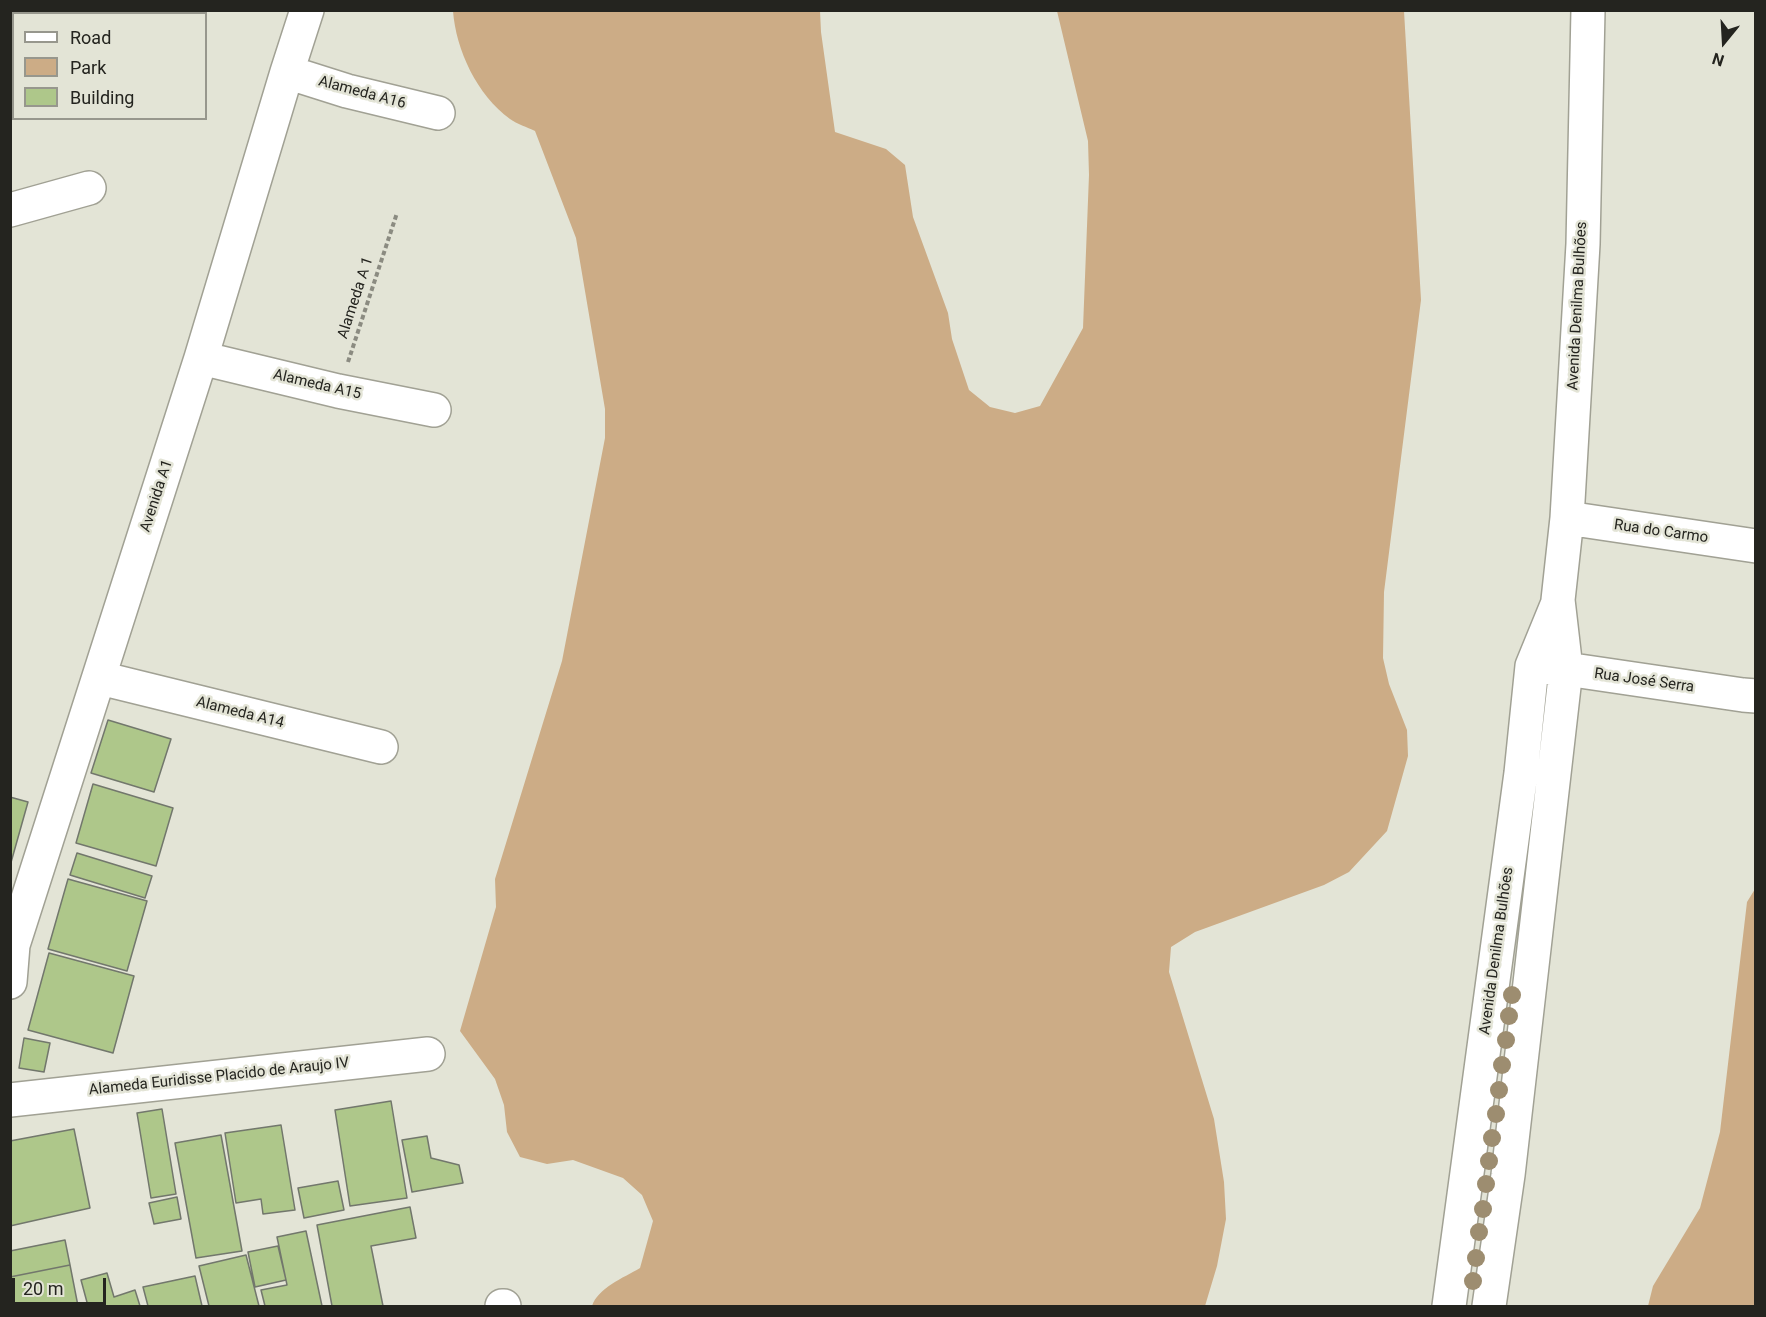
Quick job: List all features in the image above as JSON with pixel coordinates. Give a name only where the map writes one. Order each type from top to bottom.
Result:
[{"type":"street","name":"Avenida A1","points":[[10,982],[12,944],[201,358],[287,72],[308,10]]},
{"type":"street","name":"Avenida Denilma Bulhões","points":[[1489,1306],[1508,1175],[1566,669],[1558,600],[1567,518],[1583,244],[1588,10]]},
{"type":"street","name":"Alameda A16","points":[[287,72],[347,91],[438,113]]},
{"type":"street","points":[[10,210],[89,188]]},
{"type":"street","name":"Alameda A15","points":[[201,358],[338,391],[434,410]]},
{"type":"street","name":"Rua do Carmo","points":[[1567,518],[1755,546]]},
{"type":"street","name":"Avenida Denilma Bulhões","points":[[1449,1306],[1521,773],[1532,666],[1558,600]]},
{"type":"street","name":"Rua José Serra","points":[[1532,666],[1755,696]]},
{"type":"street","name":"Alameda A14","points":[[99,678],[381,747]]},
{"type":"street","name":"Alameda Euridisse Placido de Araujo IV","points":[[10,1100],[428,1054]]},
{"type":"path","name":"Alameda A 1","points":[[338,391],[397,213]]},
{"type":"green space","points":[[453,11],[820,11],[835,132],[886,149],[905,165],[913,217],[948,313],[952,339],[969,390],[990,407],[1015,413],[1040,406],[1083,328],[1089,175],[1088,141],[1057,11],[1404,11],[1421,300],[1384,592],[1383,658],[1389,684],[1407,730],[1408,756],[1387,831],[1349,872],[1324,885],[1195,932],[1171,947],[1169,972],[1214,1119],[1224,1182],[1226,1219],[1217,1266],[1205,1306],[592,1306],[605,1289],[640,1268],[653,1221],[642,1195],[623,1178],[573,1160],[547,1164],[520,1157],[507,1132],[504,1105],[495,1079],[460,1031],[496,907],[495,879],[562,661],[605,438],[605,409],[576,238],[535,131],[510,119],[498,109],[478,85],[464,56]]},
{"type":"green space","points":[[1755,889],[1755,1306],[1648,1306],[1653,1286],[1700,1208],[1720,1132],[1747,902]]},
{"type":"building","points":[[108,720],[171,739],[154,792],[91,773]]},
{"type":"building","points":[[93,784],[173,808],[156,866],[76,843]]},
{"type":"building","points":[[10,797],[28,802],[10,866]]},
{"type":"building","points":[[77,853],[152,876],[145,898],[70,875]]},
{"type":"building","points":[[68,879],[147,901],[127,971],[48,949]]},
{"type":"building","points":[[49,953],[134,976],[113,1053],[28,1030]]},
{"type":"building","points":[[24,1038],[50,1043],[44,1072],[19,1068]]},
{"type":"building","points":[[391,1101],[407,1198],[350,1206],[335,1110]]},
{"type":"building","points":[[162,1109],[176,1194],[151,1198],[137,1113]]},
{"type":"building","points":[[281,1125],[295,1210],[263,1214],[261,1199],[236,1203],[225,1133]]},
{"type":"building","points":[[74,1129],[90,1208],[10,1226],[10,1141]]},
{"type":"building","points":[[221,1135],[242,1251],[196,1258],[175,1143]]},
{"type":"building","points":[[427,1136],[431,1158],[459,1165],[463,1183],[412,1192],[402,1140]]},
{"type":"building","points":[[338,1181],[344,1210],[304,1218],[298,1188]]},
{"type":"building","points":[[177,1197],[181,1219],[154,1224],[149,1203]]},
{"type":"building","points":[[410,1207],[416,1238],[371,1246],[383,1306],[332,1306],[317,1225]]},
{"type":"building","points":[[306,1231],[322,1306],[265,1306],[261,1290],[287,1285],[277,1237]]},
{"type":"building","points":[[65,1240],[70,1265],[10,1277],[10,1251]]},
{"type":"building","points":[[278,1246],[286,1280],[255,1287],[248,1252]]},
{"type":"building","points":[[246,1255],[259,1306],[209,1306],[199,1266]]},
{"type":"building","points":[[70,1265],[78,1306],[15,1306],[10,1277]]},
{"type":"building","points":[[107,1273],[114,1297],[135,1290],[140,1306],[88,1306],[81,1280]]},
{"type":"building","points":[[195,1276],[202,1306],[148,1306],[143,1287]]}]
